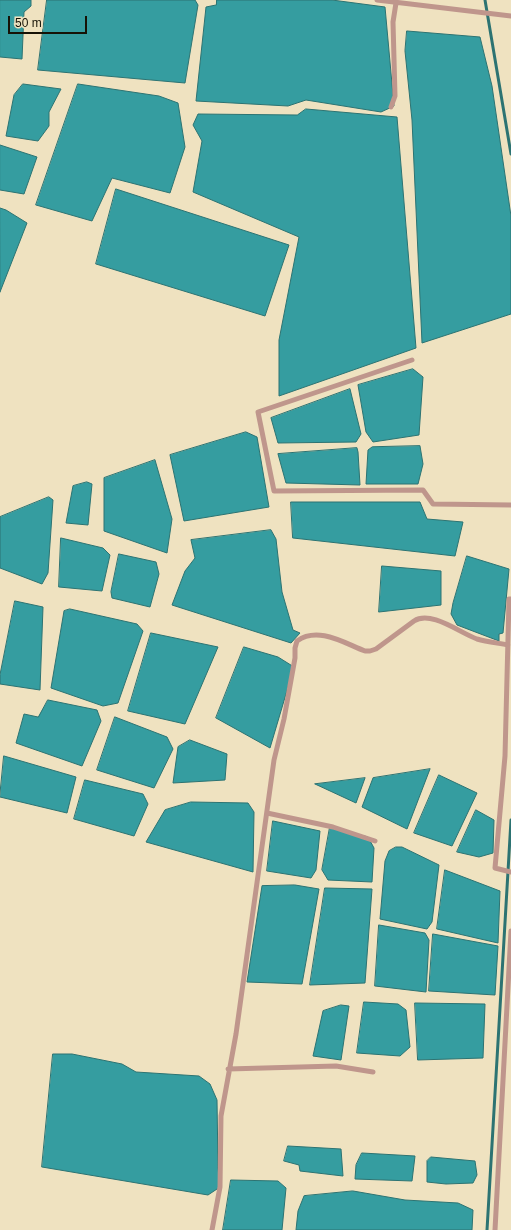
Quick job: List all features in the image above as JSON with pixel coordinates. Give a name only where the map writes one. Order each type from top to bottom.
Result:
[{"type":"lane","points":[[377,0],[511,16]]},
{"type":"lane","points":[[391,107],[396,96],[393,22],[396,2]]},
{"type":"lane","points":[[412,360],[258,412],[274,490],[422,490],[433,504],[511,505]]},
{"type":"lane","points":[[511,599],[510,598],[505,756],[495,868],[511,872]]},
{"type":"lane","points":[[212,1230],[220,1187],[220,1116],[236,1034],[274,760],[284,719],[297,641],[310,634],[321,635],[364,651],[370,651],[417,618],[424,617],[439,621],[478,639],[508,645]]},
{"type":"lane","points":[[267,813],[333,827],[374,841]]},
{"type":"lane","points":[[495,1230],[511,931]]},
{"type":"lane","points":[[228,1069],[336,1066],[373,1072]]},
{"type":"water","points":[[0,0],[31,0],[31,6],[24,12],[22,59],[0,57]]},
{"type":"water","points":[[47,0],[195,0],[198,5],[185,83],[38,70]]},
{"type":"water","points":[[217,0],[332,0],[385,7],[394,106],[381,112],[306,100],[288,106],[196,101],[206,7],[216,5]]},
{"type":"water","points":[[407,31],[480,37],[492,86],[511,216],[511,314],[422,343],[412,120],[405,51]]},
{"type":"water","points":[[23,84],[61,89],[49,112],[49,126],[38,141],[6,136],[14,95]]},
{"type":"water","points":[[78,84],[159,96],[178,103],[185,147],[170,193],[112,178],[92,221],[36,205]]},
{"type":"water","points":[[306,109],[397,117],[416,348],[279,396],[279,340],[299,237],[193,192],[202,141],[193,125],[198,114],[297,115]]},
{"type":"water","points":[[0,145],[37,157],[24,194],[0,190]]},
{"type":"water","points":[[116,189],[289,245],[265,316],[96,264]]},
{"type":"water","points":[[0,208],[27,223],[0,292]]},
{"type":"water","points":[[413,369],[423,377],[419,435],[373,442],[366,432],[358,385]]},
{"type":"water","points":[[350,389],[361,434],[356,442],[278,443],[271,418]]},
{"type":"water","points":[[246,432],[257,437],[269,507],[184,521],[170,455]]},
{"type":"water","points":[[420,446],[423,464],[418,484],[366,484],[368,450],[372,447]]},
{"type":"water","points":[[357,448],[360,485],[286,483],[278,454]]},
{"type":"water","points":[[155,460],[172,519],[167,553],[104,531],[104,478]]},
{"type":"water","points":[[87,482],[92,484],[88,525],[66,523],[73,486]]},
{"type":"water","points":[[49,497],[53,500],[48,573],[42,584],[0,568],[0,517]]},
{"type":"water","points":[[291,502],[420,502],[427,519],[463,522],[455,556],[293,538]]},
{"type":"water","points":[[271,530],[276,539],[282,592],[293,630],[300,633],[291,643],[172,605],[185,571],[195,558],[191,540]]},
{"type":"water","points":[[61,538],[103,548],[110,555],[102,591],[59,587]]},
{"type":"water","points":[[119,554],[156,562],[159,574],[150,607],[112,598],[111,592]]},
{"type":"water","points":[[467,556],[509,569],[503,633],[499,634],[499,641],[457,625],[451,614]]},
{"type":"water","points":[[382,566],[441,571],[441,605],[379,612]]},
{"type":"water","points":[[15,601],[43,607],[40,690],[0,684],[0,675]]},
{"type":"water","points":[[70,609],[137,624],[143,631],[118,703],[103,706],[51,688],[64,611]]},
{"type":"water","points":[[151,633],[218,647],[185,724],[128,711]]},
{"type":"water","points":[[244,647],[278,657],[294,667],[270,748],[216,718]]},
{"type":"water","points":[[48,700],[97,710],[101,721],[82,766],[16,743],[24,714],[38,717]]},
{"type":"water","points":[[115,717],[167,737],[173,749],[154,788],[97,770]]},
{"type":"water","points":[[190,740],[227,754],[225,780],[173,783],[178,747]]},
{"type":"water","points":[[4,756],[76,777],[67,813],[0,797]]},
{"type":"water","points":[[430,769],[407,829],[362,807],[373,778]]},
{"type":"water","points":[[439,775],[477,793],[452,846],[414,833]]},
{"type":"water","points":[[365,778],[356,803],[315,784]]},
{"type":"water","points":[[85,780],[143,794],[148,804],[134,836],[74,819]]},
{"type":"water","points":[[191,802],[248,803],[254,812],[253,872],[146,842],[165,810]]},
{"type":"water","points":[[476,810],[494,820],[493,853],[479,857],[457,852]]},
{"type":"water","points":[[273,821],[320,831],[316,870],[311,878],[267,871]]},
{"type":"water","points":[[330,827],[368,837],[374,848],[372,882],[328,880],[322,870]]},
{"type":"water","points":[[396,847],[402,847],[439,865],[432,922],[427,929],[380,919],[385,861],[389,851]]},
{"type":"water","points":[[445,870],[500,891],[498,943],[437,929]]},
{"type":"water","points":[[295,885],[319,889],[302,984],[247,982],[262,886]]},
{"type":"water","points":[[325,888],[372,889],[365,983],[310,985]]},
{"type":"water","points":[[379,925],[425,933],[429,940],[426,992],[375,986]]},
{"type":"water","points":[[433,934],[498,946],[495,995],[429,991]]},
{"type":"water","points":[[364,1002],[398,1004],[406,1010],[410,1047],[400,1056],[357,1053]]},
{"type":"water","points":[[415,1003],[485,1004],[483,1058],[418,1060]]},
{"type":"water","points":[[341,1005],[349,1006],[341,1060],[313,1056],[323,1011]]},
{"type":"water","points":[[53,1054],[72,1054],[122,1064],[136,1072],[199,1076],[210,1084],[217,1100],[218,1168],[220,1187],[208,1195],[42,1167]]},
{"type":"water","points":[[288,1146],[341,1149],[343,1176],[300,1171],[299,1165],[284,1161]]},
{"type":"water","points":[[362,1153],[415,1156],[412,1181],[355,1179],[356,1165]]},
{"type":"water","points":[[431,1157],[475,1161],[477,1175],[473,1183],[446,1184],[427,1182],[427,1161]]},
{"type":"water","points":[[231,1180],[278,1181],[286,1188],[282,1230],[223,1230]]},
{"type":"water","points":[[353,1191],[405,1200],[458,1203],[473,1210],[472,1230],[296,1230],[298,1211],[304,1196]]},
{"type":"waterway","points":[[485,0],[511,154]]},
{"type":"waterway","points":[[487,1230],[511,820]]}]
